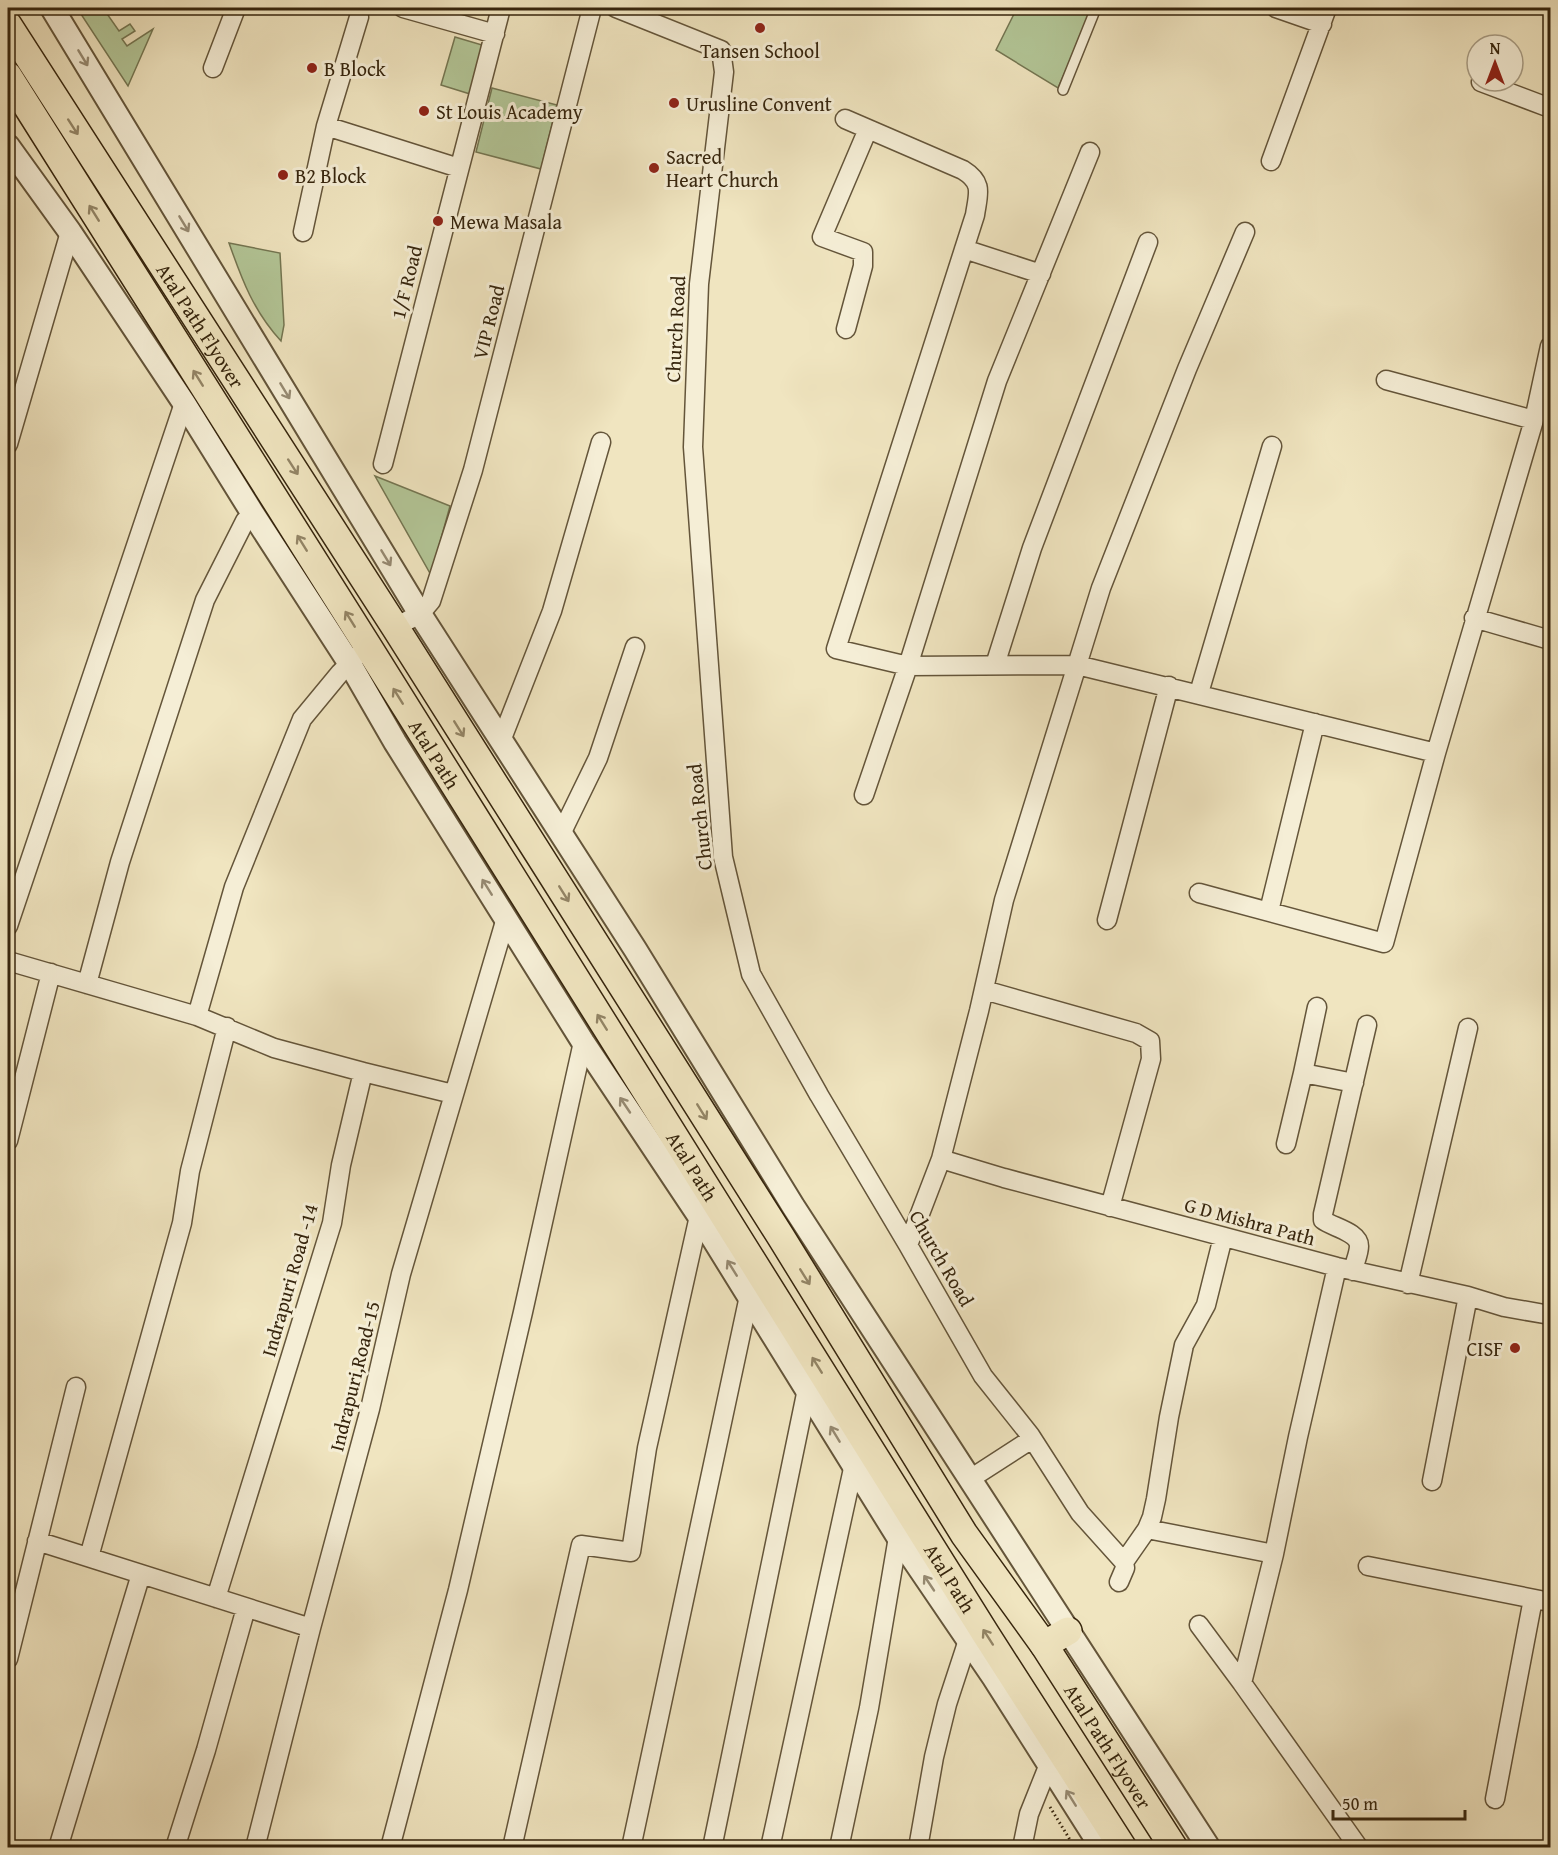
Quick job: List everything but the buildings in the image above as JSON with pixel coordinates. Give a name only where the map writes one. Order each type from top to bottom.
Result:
[{"type":"main road","name":"Atal Path Flyover","points":[[8,25],[394,627]]},
{"type":"main road","name":"Atal Path Flyover","points":[[8,76],[358,655]]},
{"type":"main road","name":"Atal Path","points":[[394,627],[781,1237],[964,1534],[1044,1645]]},
{"type":"main road","name":"Atal Path","points":[[358,655],[1019,1686]]},
{"type":"main road","points":[[1044,1645],[1068,1631]]},
{"type":"main road","name":"Atal Path Flyover","points":[[1044,1645],[1174,1848]]},
{"type":"main road","points":[[988,1670],[1019,1686],[1123,1848]]},
{"type":"street","points":[[52,8],[420,614],[635,949],[794,1206],[1209,1848]]},
{"type":"street","points":[[213,68],[236,8]]},
{"type":"street","points":[[403,8],[495,34]]},
{"type":"street","name":"1/F Road","points":[[383,464],[501,8]]},
{"type":"street","name":"VIP Road","points":[[420,614],[431,601],[474,470],[592,8]]},
{"type":"street","name":"Church Road","points":[[616,8],[721,50],[724,72],[699,284],[693,447],[723,857],[751,974],[983,1376],[1032,1439],[1080,1513],[1124,1562]]},
{"type":"street","points":[[1272,161],[1324,16],[1276,8]]},
{"type":"street","points":[[303,232],[326,126],[359,17]]},
{"type":"street","points":[[1510,93],[1551,108]]},
{"type":"street","points":[[845,119],[963,170],[974,177],[978,185],[978,198],[975,215],[836,649],[908,666],[1077,665],[1199,693],[1436,753]]},
{"type":"street","points":[[326,126],[459,168]]},
{"type":"street","points":[[846,329],[863,266],[863,252],[822,237],[868,129]]},
{"type":"street","points":[[8,146],[70,232],[184,403],[253,514],[358,655],[394,742],[582,1042],[699,1216],[898,1537],[1050,1764],[1102,1848]]},
{"type":"street","points":[[864,795],[908,666],[998,381],[1090,152]]},
{"type":"street","points":[[8,444],[70,232]]},
{"type":"street","points":[[908,1245],[941,1159],[984,990],[1004,900],[1101,588],[1187,369],[1245,232]]},
{"type":"street","points":[[995,665],[1032,548],[1148,242]]},
{"type":"street","points":[[964,249],[1041,274]]},
{"type":"street","points":[[1199,893],[1384,943],[1474,618],[1534,420],[1551,346]]},
{"type":"street","points":[[1386,380],[1534,420]]},
{"type":"street","points":[[8,926],[184,403]]},
{"type":"street","points":[[501,741],[552,611],[601,442]]},
{"type":"street","points":[[1199,693],[1272,446]]},
{"type":"street","points":[[87,984],[120,862],[204,600],[245,521],[253,514]]},
{"type":"street","points":[[394,627],[420,614]]},
{"type":"street","points":[[1474,618],[1551,640]]},
{"type":"street","points":[[561,834],[598,758],[635,647]]},
{"type":"street","points":[[197,1016],[234,887],[302,719],[340,672],[358,655]]},
{"type":"street","points":[[1107,920],[1169,686]]},
{"type":"street","points":[[1269,911],[1314,723]]},
{"type":"street","name":"Indrapuri,Road-15","points":[[255,1848],[370,1409],[401,1274],[506,918]]},
{"type":"street","points":[[8,961],[197,1016],[274,1048],[453,1094]]},
{"type":"street","points":[[8,1141],[51,973]]},
{"type":"street","points":[[984,990],[1136,1033],[1150,1041],[1151,1059],[1110,1206]]},
{"type":"street","points":[[1286,1144],[1317,1007]]},
{"type":"street","points":[[1242,1683],[1274,1554],[1298,1437],[1345,1269],[1359,1245],[1356,1239],[1323,1220],[1367,1025]]},
{"type":"street","points":[[89,1557],[182,1223],[190,1171],[227,1028]]},
{"type":"street","points":[[1408,1284],[1468,1028]]},
{"type":"street","points":[[390,1848],[458,1590],[582,1042]]},
{"type":"street","name":"Indrapuri Road -14","points":[[216,1598],[332,1222],[341,1165],[363,1072]]},
{"type":"street","points":[[1303,1073],[1354,1083]]},
{"type":"street","name":"G D Mishra Path","points":[[941,1159],[1345,1269],[1551,1316]]},
{"type":"street","points":[[512,1848],[581,1545],[631,1552],[647,1448],[699,1216]]},
{"type":"street","points":[[1119,1582],[1125,1568],[1124,1562],[1147,1529],[1156,1498],[1184,1345],[1206,1305],[1223,1237]]},
{"type":"street","points":[[631,1848],[749,1296]]},
{"type":"street","points":[[1432,1480],[1468,1296]]},
{"type":"street","points":[[8,1659],[76,1387]]},
{"type":"street","points":[[712,1848],[807,1389]]},
{"type":"street","points":[[970,1479],[1032,1439]]},
{"type":"street","points":[[770,1848],[854,1464]]},
{"type":"street","points":[[1147,1529],[1274,1554]]},
{"type":"street","points":[[839,1848],[869,1708],[898,1537]]},
{"type":"street","points":[[37,1541],[311,1628]]},
{"type":"street","points":[[1368,1566],[1542,1601],[1495,1799]]},
{"type":"street","points":[[58,1848],[141,1574]]},
{"type":"street","points":[[176,1848],[246,1608]]},
{"type":"street","points":[[1199,1625],[1359,1848]]},
{"type":"street","points":[[918,1848],[934,1756],[947,1704],[968,1640]]},
{"type":"street","points":[[1022,1848],[1029,1815],[1050,1764]]},
{"type":"lane","points":[[1063,90],[1096,8]]},
{"type":"path","points":[[1047,1803],[1075,1848]]},
{"type":"green space","points":[[77,8],[103,8],[119,31],[130,24],[135,31],[122,39],[127,46],[153,29],[128,86]]},
{"type":"green space","points":[[1017,8],[1093,8],[1058,88],[996,50]]},
{"type":"green space","points":[[455,37],[482,45],[470,94],[441,85]]},
{"type":"green space","points":[[492,88],[557,105],[541,169],[476,152]]},
{"type":"green space","points":[[229,243],[280,253],[284,325],[281,341],[256,307]]},
{"type":"green space","points":[[375,476],[450,506],[431,575]]},
{"type":"place","name":"Tansen School","points":[[760,28]]},
{"type":"place","name":"B Block","points":[[312,68]]},
{"type":"place","name":"Urusline Convent","points":[[674,103]]},
{"type":"place","name":"St Louis Academy","points":[[424,111]]},
{"type":"place","name":"Sacred Heart Church","points":[[654,168]]},
{"type":"place","name":"B2 Block","points":[[283,175]]},
{"type":"place","name":"Mewa Masala","points":[[438,221]]},
{"type":"place","name":"CISF","points":[[1515,1348]]}]
